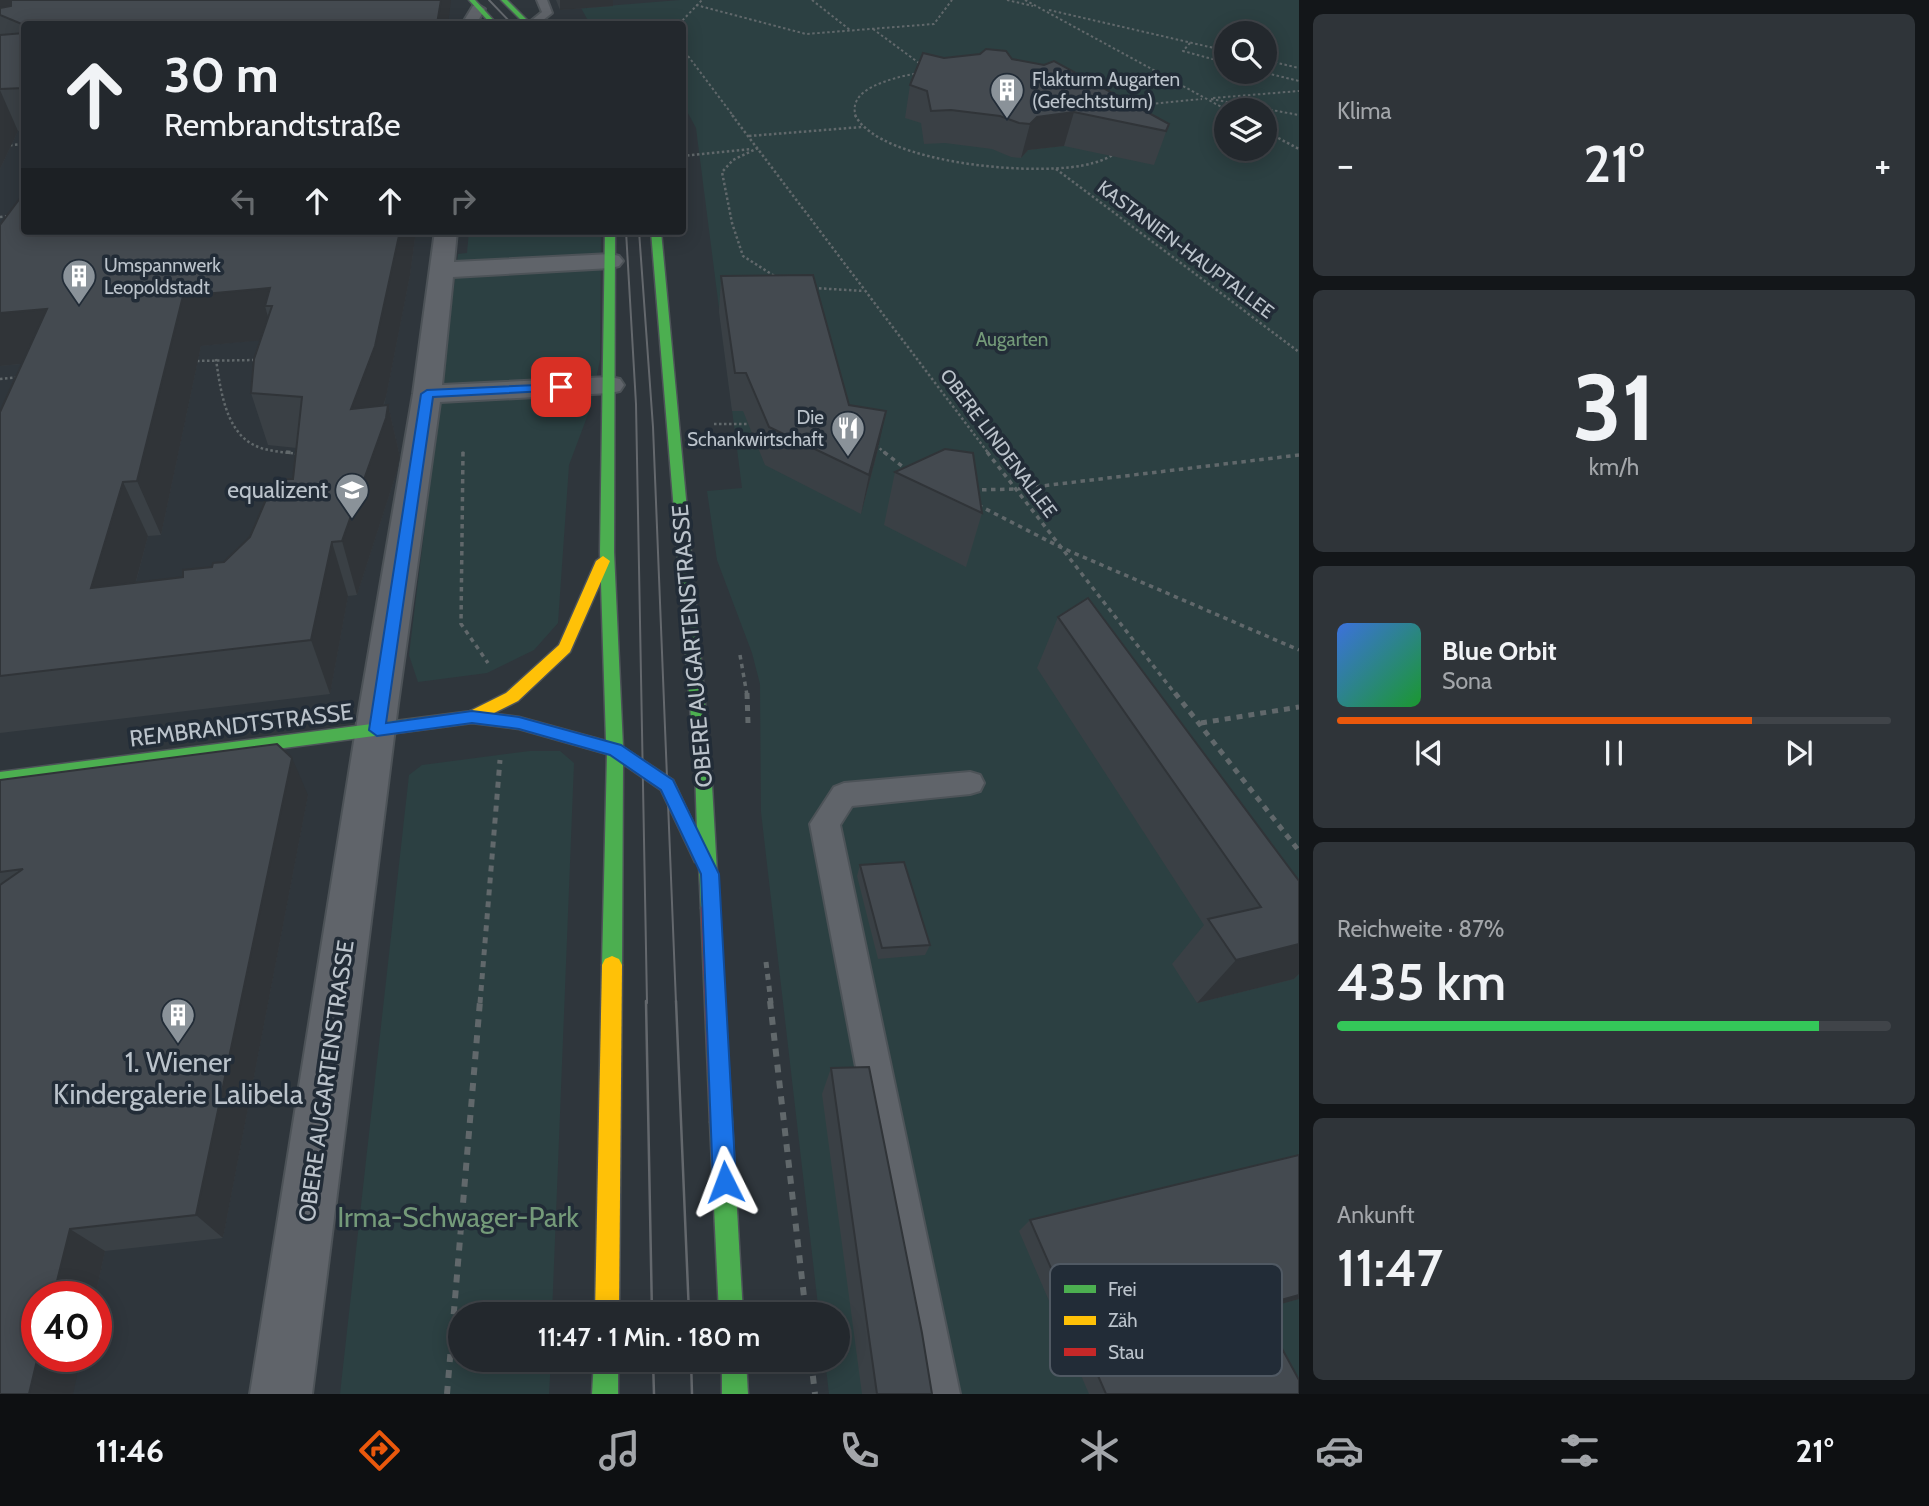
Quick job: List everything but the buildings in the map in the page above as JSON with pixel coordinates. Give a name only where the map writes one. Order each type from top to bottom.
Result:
[{"type":"street","points":[[504,0],[527,21]]},
{"type":"street","points":[[475,5],[491,21]]},
{"type":"street","name":"OBERE AUGARTENSTRASSE","points":[[281,1394],[427,394],[446,235]]},
{"type":"street","points":[[607,1302],[615,750],[607,552],[610,235]]},
{"type":"street","name":"OBERE AUGARTENSTRASSE","points":[[656,235],[710,874],[730,1302]]},
{"type":"street","points":[[442,270],[611,261]]},
{"type":"street","points":[[427,394],[610,385]]},
{"type":"street","points":[[472,717],[512,697],[565,648],[607,552]]},
{"type":"street","name":"REMBRANDTSTRASSE","points":[[0,779],[472,717],[503,721],[615,750],[667,785],[710,874]]},
{"type":"street","points":[[605,1394],[606,1372]]},
{"type":"street","points":[[734,1372],[735,1394]]},
{"type":"lane","points":[[535,21],[547,13],[542,0]]},
{"type":"lane","points":[[939,1394],[825,824],[844,795],[970,783]]},
{"type":"path","points":[[682,21],[702,0]]},
{"type":"path","points":[[812,0],[851,31]]},
{"type":"path","points":[[696,5],[806,34],[934,24],[952,0]]},
{"type":"path","points":[[1007,0],[1214,48]]},
{"type":"path","points":[[1025,0],[1214,103]]},
{"type":"path","points":[[873,29],[931,72]]},
{"type":"path","points":[[1190,43],[1183,51],[1214,59]]},
{"type":"path","name":"OBERE LINDENALLEE","points":[[686,53],[1060,547],[1299,850]]},
{"type":"path","points":[[1277,63],[1299,68]]},
{"type":"path","points":[[931,72],[985,72],[1045,79],[1093,93],[1119,107],[1135,124],[1136,133],[1127,148],[1094,162],[1055,169],[987,168],[937,159],[882,140],[863,127],[854,109],[862,93],[887,81],[931,72]]},
{"type":"path","points":[[1277,76],[1299,81]]},
{"type":"path","points":[[1119,107],[1298,91]]},
{"type":"path","points":[[1205,98],[1299,115]]},
{"type":"path","points":[[749,136],[863,127]]},
{"type":"path","points":[[1277,137],[1299,149]]},
{"type":"path","points":[[0,146],[21,144]]},
{"type":"path","points":[[686,156],[758,148]]},
{"type":"path","points":[[758,148],[727,164],[722,173],[732,223],[743,256],[777,277]]},
{"type":"path","name":"KASTANIEN-HAUPTALLEE","points":[[1055,169],[1299,352]]},
{"type":"path","points":[[0,217],[12,216]]},
{"type":"path","points":[[808,287],[864,291]]},
{"type":"path","points":[[189,362],[216,359],[258,360]]},
{"type":"path","points":[[216,359],[219,388],[237,432],[251,444],[281,452],[307,454]]},
{"type":"path","points":[[0,379],[27,376]]},
{"type":"path","points":[[464,392],[460,624],[512,697]]},
{"type":"path","points":[[707,424],[761,424]]},
{"type":"path","points":[[875,443],[895,463],[916,474]]},
{"type":"path","points":[[962,490],[1017,489],[1299,455]]},
{"type":"path","points":[[973,503],[1060,547],[1299,650]]},
{"type":"path","points":[[1201,723],[1299,707]]},
{"type":"path","points":[[447,1394],[503,721]]},
{"type":"path","points":[[812,1372],[814,1394]]},
{"type":"green space","name":"Augarten","points":[[680,0],[1299,0],[1299,1394],[829,1394],[826,1372],[850,1372],[850,1302],[818,1302],[761,812],[760,684],[752,653],[717,560],[707,491],[742,488],[696,128],[686,110],[686,21],[588,21],[581,8]]},
{"type":"green space","points":[[469,235],[601,235],[600,360],[590,409],[569,465],[558,623],[534,650],[487,673],[418,682],[409,655],[458,254],[467,253]]},
{"type":"green space","name":"Irma-Schwager-Park","points":[[530,751],[560,751],[574,763],[552,1302],[448,1302],[448,1372],[550,1372],[549,1394],[340,1394],[409,775],[422,765]]},
{"type":"tram line","points":[[489,0],[509,21]]},
{"type":"tram line","points":[[626,235],[636,404],[647,1003]]},
{"type":"tram line","points":[[639,235],[653,427],[676,1003]]},
{"type":"tram line","points":[[646,1001],[652,1302]]},
{"type":"tram line","points":[[676,1001],[689,1302]]},
{"type":"tram line","points":[[653,1372],[654,1394]]},
{"type":"tram line","points":[[691,1372],[692,1394]]},
{"type":"traffic: fast","points":[[472,0],[491,21]]},
{"type":"traffic: fast","points":[[504,0],[525,21]]},
{"type":"traffic: fast","points":[[610,235],[607,552],[615,750],[612,965]]},
{"type":"traffic: fast","points":[[656,235],[703,767],[710,908]]},
{"type":"traffic: fast","points":[[0,779],[472,717],[519,723],[615,750],[667,785],[701,857]]},
{"type":"traffic: fast","points":[[721,1122],[730,1302]]},
{"type":"traffic: fast","points":[[605,1394],[606,1372]]},
{"type":"traffic: fast","points":[[734,1372],[735,1394]]},
{"type":"traffic: slow","points":[[472,717],[512,697],[565,648],[603,561]]},
{"type":"traffic: slow","points":[[607,1302],[612,965]]},
{"type":"traffic: jam","points":[[710,908],[721,1122]]},
{"type":"place","name":"Flakturm Augarten (Gefechtsturm)","points":[[1007,120]]},
{"type":"place","name":"Umspannwerk Leopoldstadt","points":[[79,306]]},
{"type":"place","name":"Die Schankwirtschaft","points":[[848,458]]},
{"type":"place","name":"equalizent","points":[[352,520]]},
{"type":"place","name":"1. Wiener Kindergalerie Lalibela","points":[[178,1045]]},
{"type":"route","points":[[561,387],[427,394],[377,730],[472,717],[519,723],[615,750],[667,785],[710,874],[725,1182]]}]
